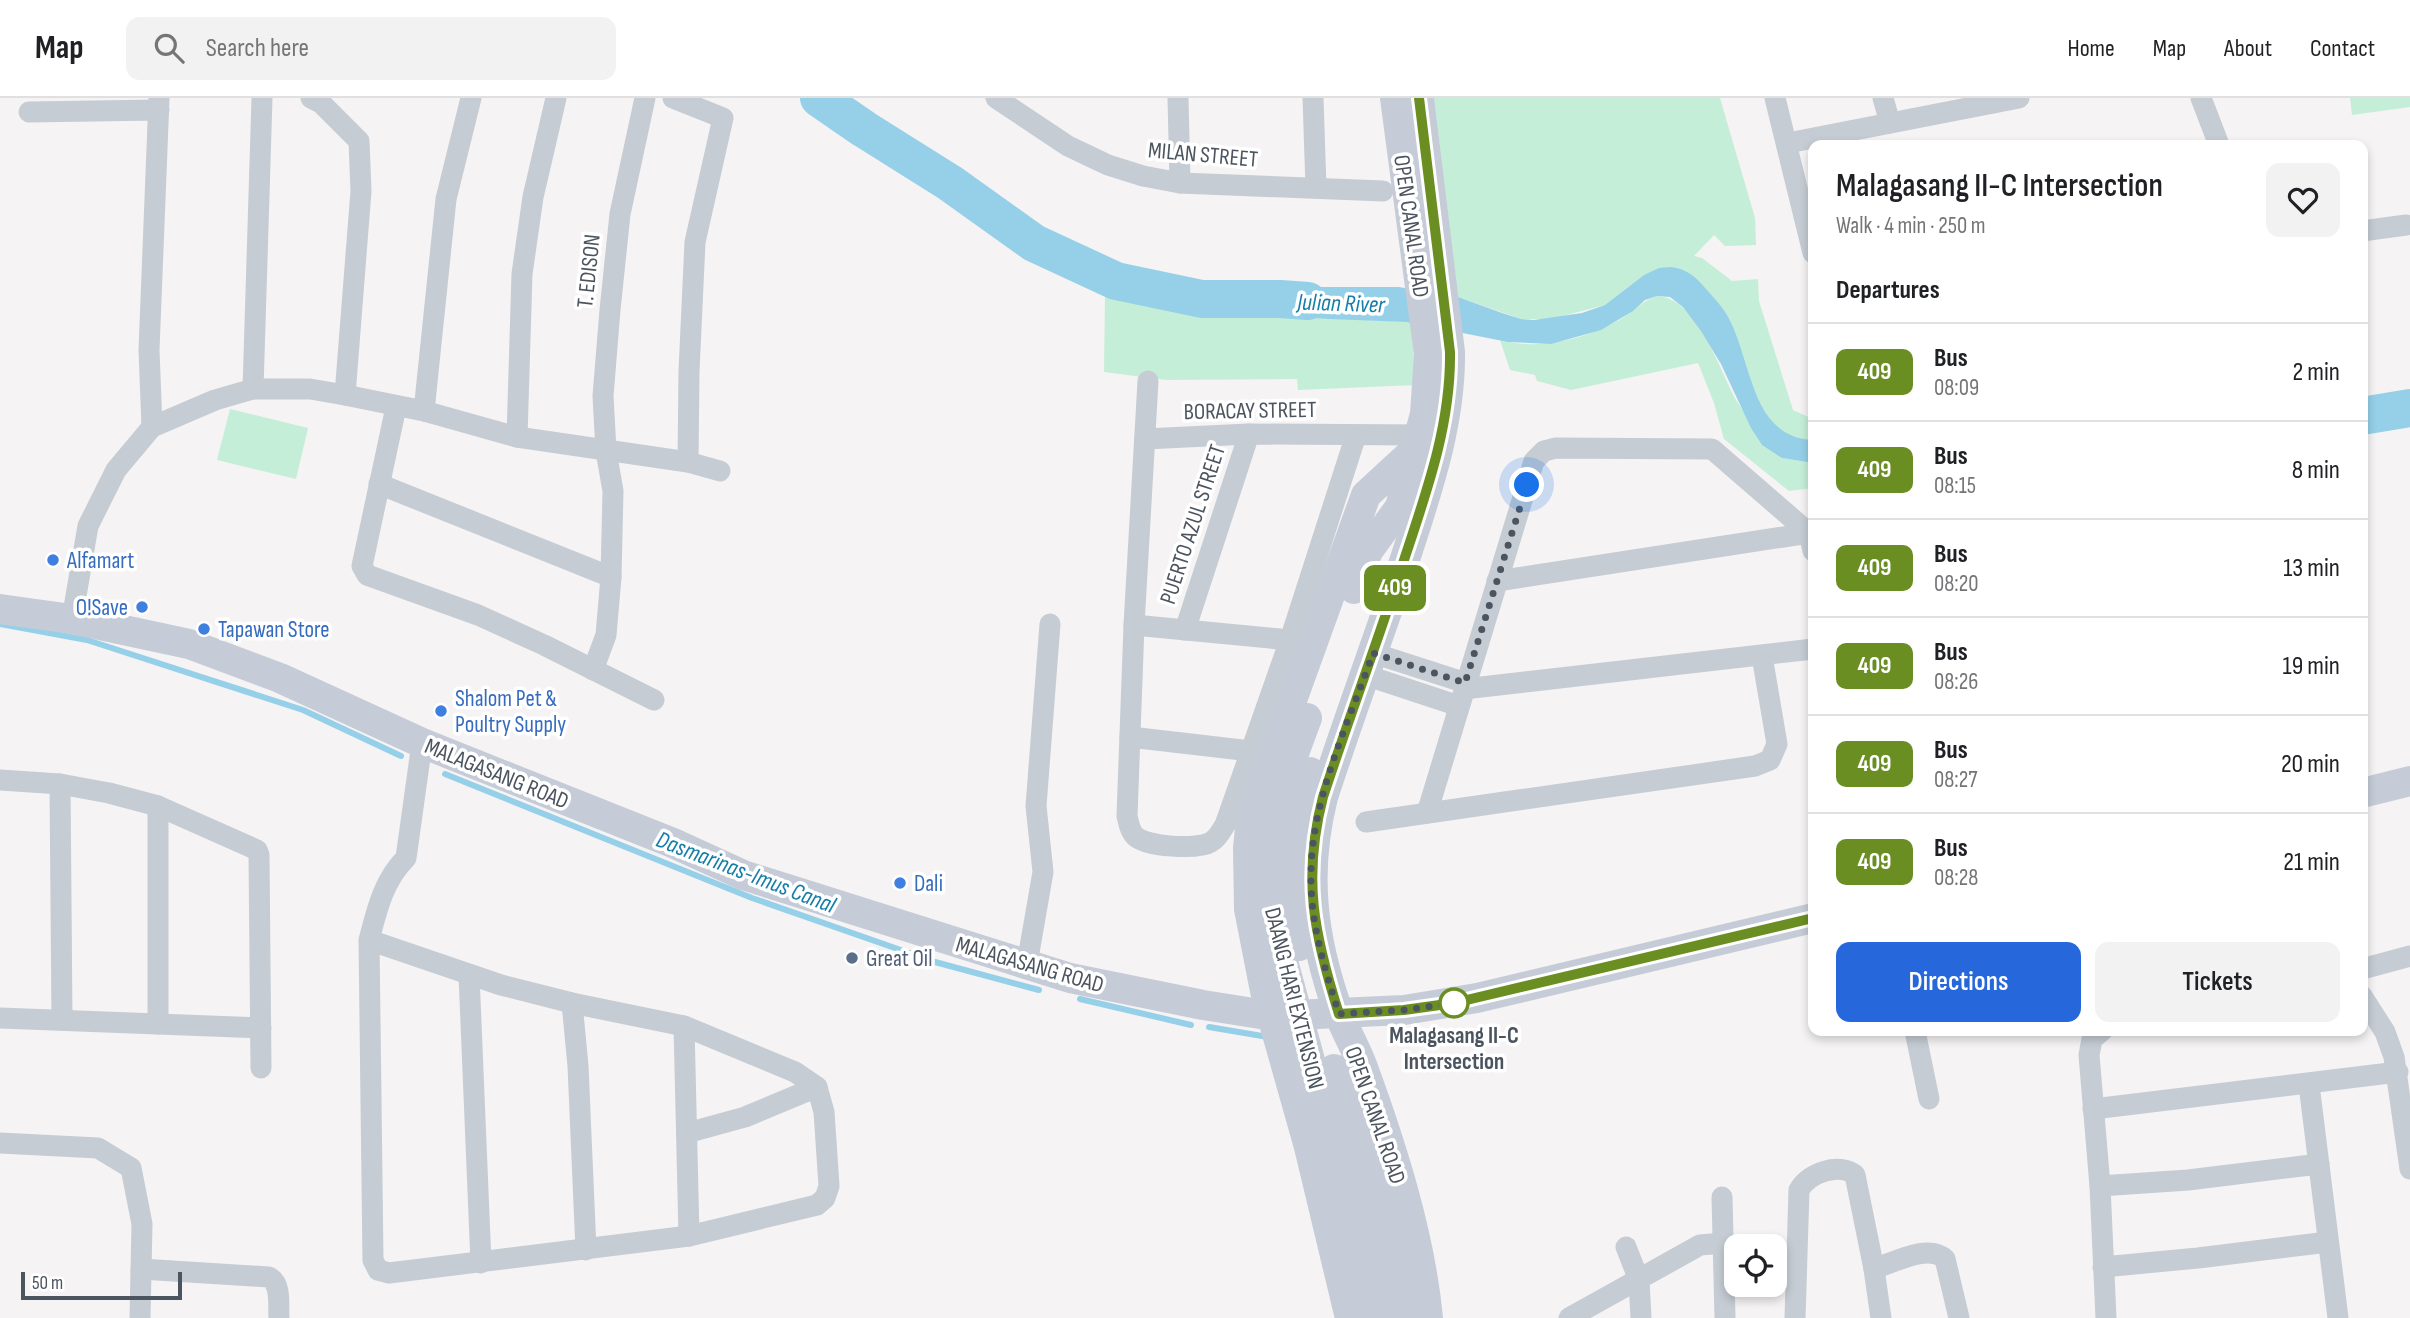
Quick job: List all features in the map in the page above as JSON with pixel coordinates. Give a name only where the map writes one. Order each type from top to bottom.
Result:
[{"type":"main road","name":"OPEN CANAL ROAD","points":[[1395,98],[1430,278]]},
{"type":"main road","name":"OPEN CANAL ROAD","points":[[1419,98],[1430,278],[1439,353],[1451,383],[1446,418],[1422,503],[1323,797],[1312,856],[1312,905],[1327,978],[1339,1014],[1361,1063],[1416,1242],[1428,1318]]},
{"type":"main road","name":"DAANG HARI EXTENSION","points":[[1376,1318],[1324,1072],[1294,962],[1269,908],[1268,876],[1271,831],[1277,807],[1368,551],[1399,507],[1439,353]]},
{"type":"main road","points":[[1350,1318],[1309,1147],[1265,991],[1249,909],[1246,875],[1254,815],[1265,775],[1366,495],[1418,442]]},
{"type":"main road","name":"DAANG HARI EXTENSION","points":[[1294,962],[1290,853],[1297,813],[1385,557],[1422,503]]},
{"type":"main road","name":"MALAGASANG ROAD","points":[[0,608],[72,619],[189,644],[280,678],[422,743],[673,843],[743,875],[1070,978],[1203,1005],[1273,1016],[1404,1010],[1454,1003],[1808,919]]},
{"type":"main road","points":[[2368,792],[2410,781]]},
{"type":"main road","name":"DAANG HARI EXTENSION","points":[[1324,1072],[1374,1190],[1390,1249],[1402,1318]]},
{"type":"street","points":[[253,389],[262,98]]},
{"type":"street","points":[[310,98],[321,103],[359,141],[360,191],[345,395]]},
{"type":"street","points":[[424,411],[446,199],[471,98]]},
{"type":"street","points":[[517,437],[522,274],[533,197],[556,98]]},
{"type":"street","name":"T. EDISON","points":[[593,670],[606,635],[611,577],[613,491],[606,451],[603,396],[620,214],[645,98]]},
{"type":"street","points":[[673,98],[723,118],[695,242],[688,462]]},
{"type":"street","name":"MILAN STREET","points":[[996,98],[1068,146],[1108,165],[1143,176],[1181,183],[1383,191]]},
{"type":"street","points":[[1178,98],[1181,183]]},
{"type":"street","points":[[1313,98],[1316,188]]},
{"type":"street","points":[[1775,98],[1808,226]]},
{"type":"street","points":[[1883,98],[1890,123]]},
{"type":"street","points":[[1788,143],[2016,98]]},
{"type":"street","points":[[2201,98],[2217,140]]},
{"type":"street","points":[[29,112],[67,105],[159,104],[149,350],[152,427]]},
{"type":"street","points":[[2368,231],[2406,225]]},
{"type":"street","points":[[1148,381],[1134,625],[1127,816],[1136,837],[1154,844],[1195,846],[1213,842],[1225,825],[1290,640],[1356,435]]},
{"type":"street","points":[[72,619],[88,526],[116,470],[152,427],[215,400],[253,389],[310,388],[424,411],[517,437],[688,462],[720,471]]},
{"type":"street","points":[[397,407],[362,566],[367,575],[478,615],[654,700]]},
{"type":"street","name":"BORACAY STREET","points":[[1145,439],[1249,434],[1356,435],[1418,442]]},
{"type":"street","name":"PUERTO AZUL STREET","points":[[1185,630],[1249,434]]},
{"type":"street","points":[[1427,813],[1534,461],[1544,451],[1556,448],[1712,449],[1808,539]]},
{"type":"street","points":[[379,484],[611,577]]},
{"type":"street","points":[[1497,581],[1808,542]]},
{"type":"street","points":[[1027,964],[1043,873],[1036,806],[1050,624]]},
{"type":"street","points":[[1134,625],[1290,640]]},
{"type":"street","points":[[1369,664],[1463,693],[1808,650]]},
{"type":"street","points":[[1366,822],[1755,766],[1770,760],[1777,744],[1762,656]]},
{"type":"street","points":[[1130,737],[1251,751]]},
{"type":"street","points":[[369,940],[469,975],[572,1003],[684,1026],[795,1072],[817,1087],[824,1112],[829,1186],[825,1198],[817,1205],[689,1236],[481,1263],[389,1273],[378,1270],[373,1260],[369,940],[382,894],[394,870],[405,858],[422,743]]},
{"type":"street","points":[[0,780],[60,785],[109,793],[158,806],[252,847],[259,855],[261,1068]]},
{"type":"street","points":[[60,785],[62,1020]]},
{"type":"street","points":[[158,806],[158,1024]]},
{"type":"street","points":[[2368,966],[2410,956]]},
{"type":"street","points":[[469,975],[481,1263]]},
{"type":"street","points":[[572,1003],[578,1066],[586,1250]]},
{"type":"street","points":[[2368,1003],[2400,1042],[2398,1072],[2410,1169]]},
{"type":"street","points":[[0,1018],[261,1028]]},
{"type":"street","points":[[684,1026],[689,1236]]},
{"type":"street","points":[[1916,1036],[1928,1099]]},
{"type":"street","points":[[2096,1036],[2092,1039],[2089,1055],[2100,1186],[2106,1318]]},
{"type":"street","points":[[2093,1109],[2398,1072]]},
{"type":"street","points":[[2309,1084],[2338,1318]]},
{"type":"street","points":[[687,1133],[745,1117],[817,1087]]},
{"type":"street","points":[[0,1143],[98,1148],[131,1168],[142,1223],[140,1318]]},
{"type":"street","points":[[2100,1186],[2188,1180],[2319,1164]]},
{"type":"street","points":[[1795,1318],[1799,1190],[1812,1176],[1839,1168],[1849,1170],[1855,1175],[1881,1318]]},
{"type":"street","points":[[1722,1197],[1725,1318]]},
{"type":"street","points":[[2103,1266],[2197,1258],[2328,1241]]},
{"type":"street","points":[[1569,1318],[1700,1245],[1723,1243]]},
{"type":"street","points":[[1626,1247],[1639,1280],[1641,1318]]},
{"type":"street","points":[[1874,1269],[1928,1252],[1939,1254],[1945,1259],[1959,1318]]},
{"type":"street","points":[[141,1269],[269,1277],[277,1285],[279,1318]]},
{"type":"green space","points":[[1434,98],[1720,98],[1755,218],[1756,245],[1725,246],[1714,235],[1694,256],[1702,258],[1732,281],[1758,279],[1759,301],[1793,410],[1808,417],[1808,440],[1789,436],[1772,422],[1756,394],[1727,315],[1644,275],[1605,305],[1551,319],[1521,319],[1458,297]]},
{"type":"green space","points":[[2350,98],[2410,98],[2410,107],[2352,115]]},
{"type":"green space","points":[[1657,296],[1672,300],[1697,323],[1738,403],[1754,424],[1782,458],[1808,462],[1808,489],[1789,491],[1724,439],[1714,403],[1698,363],[1571,390],[1537,381],[1535,375],[1510,370],[1500,340],[1531,344],[1578,337],[1621,319]]},
{"type":"green space","points":[[1105,297],[1198,312],[1411,322],[1416,385],[1298,390],[1297,379],[1166,380],[1104,372]]},
{"type":"green space","points":[[230,409],[308,428],[296,479],[217,460]]},
{"type":"water","points":[[1671,267],[1695,277],[1722,308],[1735,333],[1765,411],[1776,426],[1792,436],[1808,439],[1808,462],[1782,458],[1762,445],[1701,331],[1683,307],[1670,297],[1657,296],[1645,300],[1633,311],[1601,330],[1551,344],[1508,342],[1407,322],[1256,314],[1254,287],[1399,287],[1458,297],[1521,319],[1534,320],[1582,313],[1605,305],[1644,275],[1659,268]]},
{"type":"waterway","name":"Julian River","points":[[819,98],[950,183],[1034,243],[1116,281],[1202,299],[1308,301]]},
{"type":"waterway","name":"Julian River","points":[[2368,415],[2410,408]]},
{"type":"waterway","name":"Dasmarinas-Imus Canal","points":[[0,624],[87,640],[303,710],[401,756]]},
{"type":"waterway","name":"Dasmarinas-Imus Canal","points":[[445,774],[752,898],[935,962],[1039,990]]},
{"type":"waterway","name":"Dasmarinas-Imus Canal","points":[[1080,999],[1191,1025]]},
{"type":"waterway","name":"Dasmarinas-Imus Canal","points":[[1209,1027],[1268,1037]]},
{"type":"bus line","name":"409","points":[[1419,98],[1450,352],[1451,383],[1442,435],[1420,513],[1335,759],[1314,837],[1312,905],[1327,978],[1339,1014],[1404,1010],[1454,1003],[1808,919]]},
{"type":"place","name":"Alfamart","points":[[53,560]]},
{"type":"place","name":"O!Save","points":[[142,607]]},
{"type":"place","name":"Tapawan Store","points":[[204,629]]},
{"type":"place","name":"Shalom Pet & Poultry Supply","points":[[441,711]]},
{"type":"place","name":"Dali","points":[[900,883]]},
{"type":"place","name":"Great Oil","points":[[852,958]]},
{"type":"place","name":"Malagasang II-C Intersection","points":[[1454,1003]]},
{"type":"route","points":[[1454,1003],[1404,1010],[1339,1014],[1327,978],[1312,905],[1314,837],[1335,759],[1373,653],[1465,683],[1527,485]]}]
